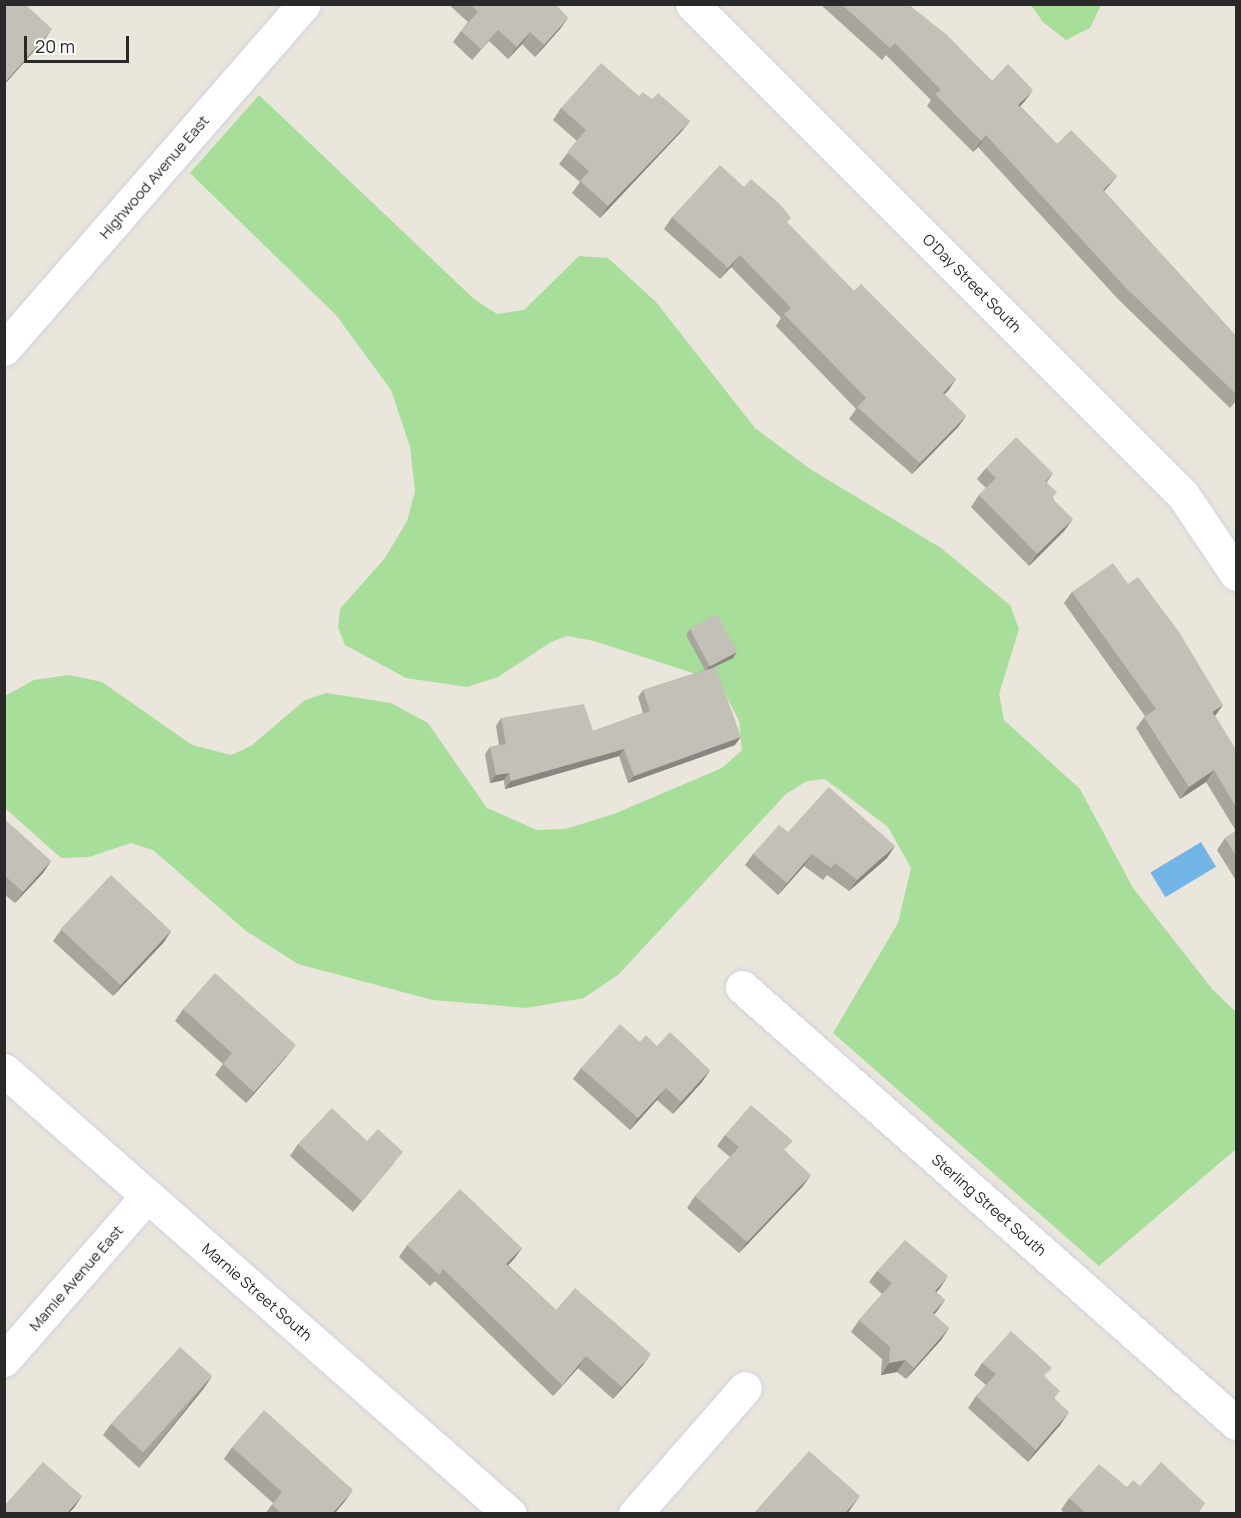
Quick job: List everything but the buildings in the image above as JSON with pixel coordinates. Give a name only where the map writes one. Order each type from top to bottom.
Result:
[{"type":"street","name":"Highwood Avenue East","points":[[7,340],[304,4]]},
{"type":"street","name":"O'Day Street South","points":[[692,4],[1183,495],[1236,574]]},
{"type":"street","name":"Sterling Street South","points":[[742,987],[1236,1423]]},
{"type":"street","name":"Marnie Street South","points":[[4,1070],[510,1514]]},
{"type":"street","name":"Mamie Avenue East","points":[[4,1360],[147,1196]]},
{"type":"street","points":[[635,1514],[746,1388]]},
{"type":"green space","points":[[1031,5],[1101,5],[1090,28],[1066,40],[1043,22]]},
{"type":"green space","points":[[259,95],[474,299],[497,314],[524,310],[579,256],[608,258],[656,302],[755,428],[810,469],[941,548],[1010,605],[1019,629],[999,694],[1004,720],[1080,789],[1133,888],[1213,990],[1236,1012],[1236,1149],[1099,1266],[833,1033],[898,923],[911,868],[888,827],[825,779],[807,781],[786,794],[619,974],[584,998],[526,1008],[433,1000],[298,964],[246,931],[153,850],[131,843],[89,857],[61,858],[5,808],[5,696],[34,680],[69,675],[102,682],[192,745],[231,755],[251,746],[305,700],[326,693],[391,703],[428,723],[487,808],[537,830],[565,829],[614,814],[722,768],[742,750],[739,721],[724,691],[699,675],[594,641],[567,636],[551,642],[498,677],[467,687],[406,678],[345,645],[338,628],[340,609],[385,558],[407,521],[415,491],[410,447],[391,390],[336,315],[190,173]]},
{"type":"water","points":[[1201,842],[1216,867],[1165,897],[1150,872]]}]
